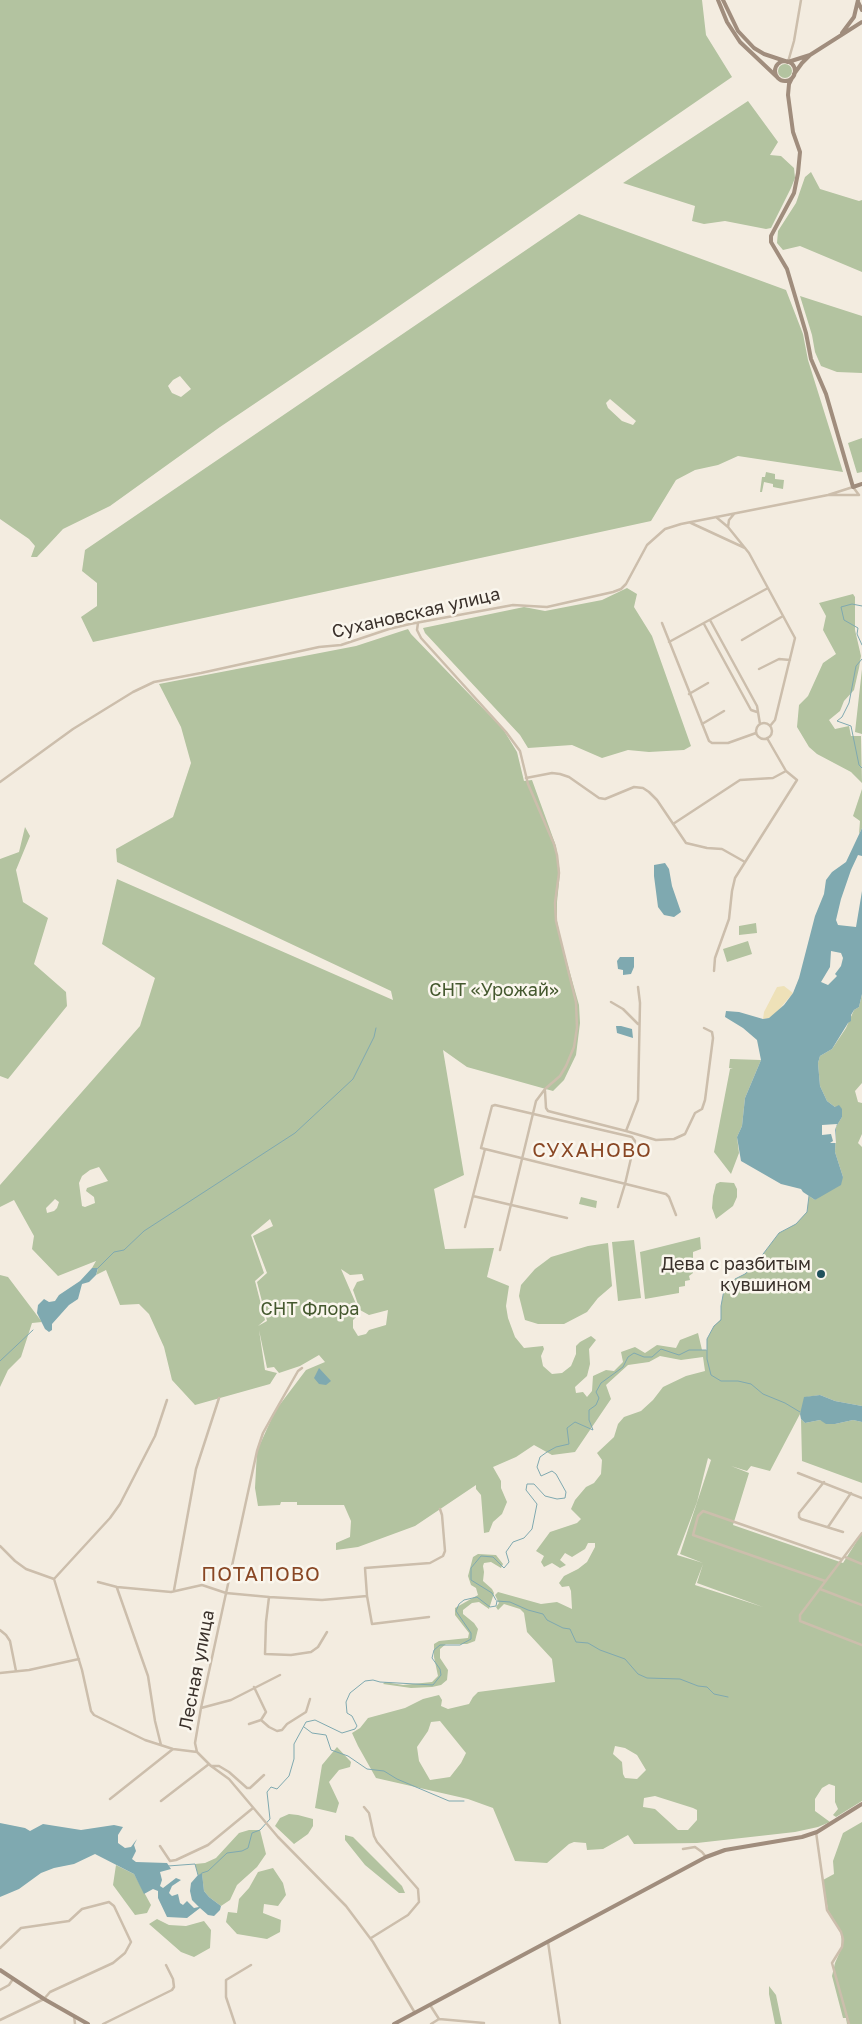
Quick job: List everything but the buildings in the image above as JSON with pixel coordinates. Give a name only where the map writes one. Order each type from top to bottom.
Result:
[{"type":"street","points":[[718,0],[727,22],[740,42],[780,80],[788,94]]},
{"type":"street","points":[[723,0],[731,19],[747,42],[764,54],[788,62],[793,66],[793,76]]},
{"type":"street","points":[[788,62],[794,41],[801,0]]},
{"type":"street","points":[[858,0],[862,10]]},
{"type":"street","points":[[839,36],[854,17],[858,0]]},
{"type":"street","points":[[860,496],[854,487],[829,403],[811,359],[806,332],[787,269],[771,242],[771,236],[794,193],[798,173],[800,152],[792,132],[788,94],[789,84],[802,63],[810,55],[862,22]]},
{"type":"street","points":[[776,76],[777,66],[782,62],[810,55]]},
{"type":"street","points":[[780,80],[787,81],[793,76]]},
{"type":"street","name":"Сухановская улица","points":[[0,782],[73,729],[133,692],[154,682],[318,647],[341,645],[389,629],[418,623],[513,605],[547,606],[614,592],[621,589],[628,581],[646,545],[658,533],[670,527],[828,495],[862,484]]},
{"type":"street","points":[[828,495],[860,496]]},
{"type":"street","points":[[728,527],[729,520],[735,513]]},
{"type":"street","points":[[716,517],[728,527],[746,548],[795,638],[775,720],[770,726]]},
{"type":"street","points":[[704,519],[703,526],[706,529]]},
{"type":"street","points":[[689,522],[746,548]]},
{"type":"street","points":[[669,642],[768,588]]},
{"type":"street","points":[[742,640],[784,616]]},
{"type":"street","points":[[710,620],[757,706],[760,724]]},
{"type":"street","points":[[418,623],[417,630],[421,638],[516,744],[521,752],[526,778],[554,844],[559,873],[555,903],[556,921],[574,992],[578,1018],[576,1037],[568,1061],[560,1076],[545,1089],[536,1102],[500,1250]]},
{"type":"street","points":[[662,623],[709,741],[712,743],[728,743],[756,732]]},
{"type":"street","points":[[704,624],[751,710],[757,712]]},
{"type":"street","points":[[759,669],[779,659],[790,660]]},
{"type":"street","points":[[689,694],[708,682]]},
{"type":"street","points":[[702,724],[724,711]]},
{"type":"street","points":[[766,723],[770,726],[772,731],[768,738],[760,738],[756,732],[760,724],[766,723]]},
{"type":"street","points":[[714,971],[714,958],[729,918],[734,883],[745,862],[797,780],[786,771],[768,738]]},
{"type":"street","points":[[673,824],[740,780],[773,778],[786,771]]},
{"type":"street","points":[[526,778],[552,772],[560,774],[569,777],[598,798],[605,799],[634,787],[643,788],[657,800],[686,843],[722,849],[745,862]]},
{"type":"street","points":[[626,1131],[638,1100],[640,1003],[638,987]]},
{"type":"street","points":[[611,1002],[623,1009],[639,1025]]},
{"type":"street","points":[[545,1089],[548,1112],[661,1140],[679,1138],[687,1130],[695,1113],[702,1108],[705,1100],[713,1038],[712,1032],[704,1028]]},
{"type":"street","points":[[618,1207],[626,1184],[634,1141],[632,1137],[534,1113],[492,1106],[481,1148],[523,1159],[626,1184],[666,1194],[676,1215]]},
{"type":"street","points":[[465,1228],[485,1149]]},
{"type":"street","points":[[473,1196],[567,1218]]},
{"type":"street","name":"Лесная улица","points":[[197,1752],[196,1743],[201,1708],[260,1442],[266,1427],[298,1371],[302,1368]]},
{"type":"street","points":[[174,1590],[196,1470],[219,1398]]},
{"type":"street","points":[[54,1579],[110,1518],[120,1504],[154,1436],[167,1400]]},
{"type":"street","points":[[798,1473],[862,1498]]},
{"type":"street","points":[[824,1482],[799,1513],[799,1517],[842,1532]]},
{"type":"street","points":[[828,1527],[851,1494]]},
{"type":"street","points":[[429,1617],[372,1624],[365,1568],[430,1563],[443,1556],[446,1551],[440,1509]]},
{"type":"street","points":[[825,1581],[693,1535],[698,1516],[703,1511],[862,1564]]},
{"type":"street","points":[[862,1533],[800,1615],[800,1621],[862,1645]]},
{"type":"street","points":[[0,1546],[15,1562],[26,1569],[54,1579]]},
{"type":"street","points":[[54,1579],[79,1658],[91,1712],[145,1740],[173,1749],[197,1752],[210,1765],[229,1779],[270,1828],[340,1899],[371,1939],[414,2013]]},
{"type":"street","points":[[98,1582],[117,1588],[171,1592],[202,1585],[226,1593],[322,1600],[367,1596]]},
{"type":"street","points":[[117,1588],[148,1676],[161,1745]]},
{"type":"street","points":[[820,1589],[862,1605]]},
{"type":"street","points":[[269,1597],[265,1654],[291,1655],[311,1652],[318,1647],[327,1632]]},
{"type":"street","points":[[0,1630],[10,1641],[16,1671]]},
{"type":"street","points":[[0,1673],[79,1658]]},
{"type":"street","points":[[201,1708],[231,1700],[280,1675]]},
{"type":"street","points":[[249,1724],[261,1720],[266,1712],[254,1687]]},
{"type":"street","points":[[261,1720],[277,1731],[282,1730],[287,1724],[306,1712],[310,1699]]},
{"type":"street","points":[[110,1799],[173,1749]]},
{"type":"street","points":[[161,1801],[210,1765],[219,1766],[229,1772],[246,1788],[250,1788],[264,1775]]},
{"type":"street","points":[[394,2024],[706,1857],[726,1850],[792,1839],[816,1832],[862,1804]]},
{"type":"street","points":[[160,1846],[170,1862],[176,1860],[208,1845],[253,1808]]},
{"type":"street","points":[[364,1808],[369,1813],[377,1842],[418,1889],[419,1902],[408,1915],[371,1939]]},
{"type":"street","points":[[816,1832],[827,1910],[841,1932],[843,1939],[842,1947],[832,1963],[849,2024]]},
{"type":"street","points":[[683,1849],[695,1846],[706,1857]]},
{"type":"street","points":[[0,1948],[21,1928],[34,1925],[60,1924],[69,1921],[82,1909],[104,1902],[111,1902],[130,1938],[130,1948],[113,1963],[50,1992],[44,1999],[0,2020]]},
{"type":"street","points":[[548,1942],[560,2024]]},
{"type":"street","points":[[235,2024],[226,1997],[226,1980],[251,1964]]},
{"type":"street","points":[[103,2024],[172,1990],[174,1988],[173,1979],[166,1965]]},
{"type":"street","points":[[0,1970],[87,2024]]},
{"type":"street","points":[[0,1990],[13,1979]]},
{"type":"street","points":[[430,2005],[439,2019]]},
{"type":"street","points":[[74,2016],[75,2024]]},
{"type":"street","points":[[431,2024],[439,2019],[484,2024]]},
{"type":"green space","points":[[0,0],[702,0],[706,35],[732,77],[220,427],[110,506],[63,529],[37,557],[31,557],[35,546],[29,539],[0,519]],"holes":[[[180,376],[191,389],[181,397],[172,393],[168,386]]]},
{"type":"green space","points":[[782,64],[788,64],[792,71],[788,78],[782,78],[778,74],[778,68]]},
{"type":"green space","points":[[748,101],[778,142],[770,155],[781,156],[794,168],[795,178],[771,228],[766,229],[725,221],[704,224],[692,221],[695,206],[623,183]]},
{"type":"green space","points":[[811,172],[820,189],[859,201],[862,200],[862,272],[800,246],[783,250],[777,243],[778,231],[796,203],[805,177]]},
{"type":"green space","points":[[579,214],[786,290],[803,334],[808,360],[843,472],[738,456],[718,465],[695,470],[676,480],[651,521],[93,642],[81,617],[97,606],[97,583],[82,571],[85,550]],"holes":[[[610,399],[636,421],[633,425],[622,421],[608,408],[606,403]]]},
{"type":"green space","points":[[800,296],[862,316],[862,373],[837,372],[821,366],[815,352],[812,335]]},
{"type":"green space","points":[[862,438],[862,472],[857,473],[848,443]]},
{"type":"green space","points":[[766,472],[775,474],[775,479],[784,480],[783,489],[773,487],[773,484],[764,482],[762,492],[760,492],[762,477],[765,477]]},
{"type":"green space","points":[[627,588],[637,594],[634,607],[652,636],[691,746],[684,750],[649,752],[628,750],[602,758],[572,745],[528,748],[520,735],[425,633],[423,628],[524,607],[545,611],[602,600]]},
{"type":"green space","points":[[853,594],[855,597],[855,630],[861,656],[859,668],[854,690],[844,701],[840,711],[829,720],[835,729],[849,726],[851,736],[861,736],[862,783],[851,772],[817,754],[809,747],[797,727],[799,705],[808,696],[823,663],[836,654],[823,630],[826,616],[819,603]]},
{"type":"green space","points":[[408,629],[503,729],[517,752],[524,781],[532,780],[556,846],[560,873],[557,921],[579,1005],[580,1023],[576,1055],[564,1080],[553,1091],[467,1067],[443,1050],[464,1175],[434,1189],[445,1249],[494,1248],[487,1277],[509,1286],[506,1306],[515,1337],[524,1348],[543,1346],[544,1349],[541,1356],[543,1366],[552,1374],[562,1373],[571,1366],[576,1354],[576,1346],[580,1342],[591,1336],[596,1340],[589,1349],[590,1364],[587,1376],[575,1387],[576,1393],[583,1392],[587,1397],[592,1391],[593,1376],[606,1370],[614,1371],[623,1362],[621,1352],[635,1347],[645,1353],[657,1345],[676,1348],[680,1340],[698,1333],[702,1350],[707,1350],[707,1339],[714,1326],[721,1319],[724,1290],[735,1279],[745,1274],[754,1266],[779,1233],[796,1224],[807,1212],[809,1196],[815,1200],[843,1177],[835,1152],[836,1127],[842,1117],[835,1107],[827,1101],[820,1086],[818,1063],[820,1056],[832,1049],[846,1028],[854,1010],[859,1007],[862,994],[862,1083],[855,1091],[858,1102],[862,1103],[862,1134],[858,1143],[862,1147],[862,1406],[835,1401],[820,1395],[807,1397],[770,1471],[751,1466],[747,1471],[731,1466],[749,1473],[733,1525],[843,1563],[862,1533],[862,1801],[836,1817],[833,1815],[838,1809],[835,1802],[835,1786],[829,1784],[822,1788],[815,1799],[815,1811],[830,1822],[818,1827],[795,1832],[697,1843],[634,1844],[628,1835],[603,1849],[587,1850],[586,1843],[574,1842],[547,1863],[515,1861],[493,1808],[468,1799],[376,1778],[352,1733],[360,1728],[368,1718],[405,1708],[423,1699],[439,1695],[442,1700],[441,1706],[448,1709],[469,1704],[478,1692],[555,1682],[552,1659],[527,1632],[524,1613],[520,1609],[504,1604],[498,1610],[496,1607],[499,1603],[495,1595],[498,1592],[541,1604],[557,1602],[572,1609],[569,1586],[562,1587],[559,1583],[564,1576],[587,1562],[595,1547],[595,1543],[588,1543],[585,1549],[572,1557],[565,1553],[560,1560],[566,1565],[560,1568],[552,1563],[544,1567],[541,1562],[544,1556],[536,1551],[550,1532],[577,1523],[581,1519],[571,1509],[575,1500],[586,1487],[594,1483],[601,1474],[602,1460],[597,1453],[614,1437],[618,1424],[624,1417],[641,1411],[663,1387],[686,1376],[705,1371],[703,1357],[681,1360],[660,1356],[649,1362],[628,1365],[606,1385],[611,1399],[575,1452],[552,1455],[534,1445],[516,1457],[493,1467],[501,1481],[501,1488],[507,1502],[502,1514],[493,1522],[489,1532],[484,1533],[481,1495],[476,1489],[476,1485],[415,1526],[358,1547],[336,1550],[336,1543],[350,1537],[351,1521],[344,1505],[297,1505],[297,1502],[281,1502],[280,1505],[258,1506],[255,1488],[257,1451],[275,1411],[306,1370],[325,1362],[319,1355],[300,1366],[279,1373],[274,1367],[267,1368],[259,1330],[265,1370],[277,1373],[270,1384],[195,1405],[172,1380],[164,1347],[149,1314],[139,1304],[120,1305],[106,1270],[96,1275],[98,1269],[92,1268],[96,1261],[58,1276],[32,1249],[34,1236],[14,1200],[0,1207],[0,1185],[140,1026],[155,978],[102,944],[117,879],[393,1000],[391,991],[117,862],[116,849],[173,817],[191,763],[181,727],[159,684],[356,646]],"holes":[[[99,1167],[108,1181],[87,1188],[86,1191],[94,1197],[95,1203],[85,1207],[82,1206],[79,1183],[82,1176],[90,1170]],[[55,1199],[59,1202],[54,1211],[47,1213],[46,1208]],[[270,1219],[273,1226],[253,1236],[267,1273],[257,1282],[267,1321],[258,1326],[265,1320],[255,1281],[264,1273],[251,1235]],[[341,1269],[350,1275],[362,1274],[364,1280],[357,1282],[353,1290],[360,1310],[369,1315],[388,1310],[386,1325],[369,1330],[366,1334],[358,1336],[353,1328],[353,1320],[360,1313]],[[708,1458],[711,1460],[680,1554],[703,1563],[677,1555],[697,1502]],[[703,1564],[697,1583],[763,1607],[695,1585]],[[440,1721],[466,1753],[450,1777],[430,1780],[419,1761],[417,1747],[428,1731],[431,1722]],[[615,1746],[625,1748],[637,1755],[646,1770],[637,1779],[625,1778],[622,1762],[613,1754]],[[655,1796],[693,1808],[697,1810],[697,1820],[688,1830],[678,1830],[655,1809],[643,1807],[644,1798]]]},
{"type":"green space","points":[[862,669],[862,734],[855,732]]},
{"type":"green space","points":[[862,789],[862,828],[859,834],[860,821],[853,816]]},
{"type":"green space","points":[[25,827],[30,836],[16,870],[23,902],[48,918],[34,964],[66,992],[67,1006],[8,1079],[0,1076],[0,859],[19,852]]},
{"type":"green space","points":[[756,923],[757,933],[739,935],[739,926]]},
{"type":"green space","points":[[748,941],[752,954],[727,962],[723,949]]},
{"type":"green space","points":[[730,1059],[761,1060],[745,1098],[742,1126],[737,1137],[739,1153],[731,1174],[714,1152],[730,1069],[733,1069],[729,1068]]},
{"type":"green space","points":[[720,1182],[734,1183],[737,1189],[737,1197],[733,1206],[716,1219],[712,1208],[713,1196],[716,1184]]},
{"type":"green space","points":[[581,1197],[597,1201],[596,1208],[579,1204]]},
{"type":"green space","points":[[700,1237],[701,1249],[693,1252],[693,1273],[689,1276],[690,1280],[685,1281],[685,1286],[679,1287],[679,1293],[645,1299],[640,1252]]},
{"type":"green space","points":[[634,1240],[641,1298],[618,1301],[612,1242]]},
{"type":"green space","points":[[608,1243],[612,1286],[598,1298],[587,1312],[564,1324],[538,1324],[525,1320],[519,1296],[521,1285],[535,1269],[551,1257],[588,1246]]},
{"type":"green space","points":[[0,1275],[8,1277],[42,1322],[32,1323],[21,1357],[8,1370],[0,1387]]},
{"type":"green space","points":[[801,1419],[805,1423],[820,1420],[835,1424],[853,1420],[862,1422],[862,1483],[802,1461]]},
{"type":"green space","points":[[478,1554],[496,1555],[503,1564],[501,1568],[491,1562],[484,1563],[483,1566],[483,1581],[494,1593],[489,1609],[479,1602],[472,1603],[463,1610],[463,1614],[478,1629],[475,1641],[467,1644],[446,1644],[440,1649],[440,1658],[448,1670],[447,1680],[441,1685],[432,1687],[411,1688],[383,1684],[385,1682],[403,1685],[432,1682],[438,1676],[434,1657],[434,1644],[439,1641],[468,1638],[469,1633],[455,1615],[455,1608],[478,1595],[476,1588],[471,1585],[468,1576],[473,1557]]},
{"type":"green space","points":[[337,1747],[351,1762],[350,1767],[339,1770],[329,1782],[339,1803],[336,1813],[315,1808],[322,1765]]},
{"type":"green space","points":[[289,1814],[313,1819],[313,1826],[308,1834],[294,1844],[275,1826],[280,1818]]},
{"type":"green space","points":[[862,1822],[862,2024],[847,2024],[846,2018],[843,2018],[832,1976],[842,1947],[841,1932],[828,1910],[823,1880],[834,1874],[833,1861],[843,1833]]},
{"type":"green space","points":[[249,1830],[260,1830],[266,1854],[257,1867],[237,1885],[230,1900],[221,1906],[204,1891],[202,1874],[198,1875],[195,1864],[205,1863],[216,1858],[239,1833]]},
{"type":"green space","points":[[345,1835],[353,1837],[402,1886],[405,1893],[399,1893],[365,1865],[345,1840]]},
{"type":"green space","points":[[116,1865],[134,1874],[151,1905],[147,1913],[135,1915],[113,1885]]},
{"type":"green space","points":[[273,1868],[283,1883],[286,1895],[278,1906],[264,1904],[263,1913],[281,1920],[280,1932],[267,1939],[237,1934],[226,1922],[228,1912],[237,1913],[239,1899],[249,1888],[258,1872]]},
{"type":"green space","points":[[157,1919],[169,1925],[186,1926],[204,1921],[211,1930],[210,1948],[194,1957],[181,1952],[149,1924]]},
{"type":"green space","points":[[769,1986],[776,1995],[782,2024],[775,2024]]},
{"type":"sand","points":[[784,986],[793,993],[777,1012],[770,1018],[763,1019],[764,1012],[777,987]]},
{"type":"water","points":[[862,828],[862,856],[858,855],[851,870],[836,920],[838,925],[856,927],[862,891],[862,994],[859,1007],[851,1015],[851,1021],[832,1049],[820,1056],[818,1063],[820,1086],[827,1101],[835,1107],[839,1105],[842,1109],[842,1117],[836,1127],[835,1152],[843,1177],[841,1185],[815,1200],[801,1189],[781,1184],[741,1161],[737,1137],[742,1126],[745,1098],[761,1060],[757,1040],[743,1028],[725,1017],[726,1011],[739,1012],[763,1019],[769,1018],[784,1005],[793,993],[799,978],[815,916],[824,894],[826,880],[832,872],[846,862]],"holes":[[[831,951],[841,953],[843,958],[841,966],[835,974],[837,976],[828,985],[821,982],[830,967]]]},
{"type":"water","points":[[665,863],[669,869],[672,886],[681,912],[674,917],[664,915],[658,907],[654,865]]},
{"type":"water","points":[[620,957],[634,957],[634,967],[631,974],[623,975],[623,970],[618,969],[617,961]]},
{"type":"water","points":[[616,1026],[632,1029],[633,1038],[617,1033]]},
{"type":"water","points":[[92,1268],[98,1268],[96,1275],[89,1282],[82,1284],[78,1299],[69,1305],[52,1324],[52,1330],[49,1332],[45,1329],[37,1313],[38,1305],[44,1299],[49,1302],[55,1301],[59,1295],[80,1281]]},
{"type":"water","points":[[319,1368],[331,1381],[326,1385],[319,1384],[314,1378]]},
{"type":"water","points":[[820,1395],[835,1401],[862,1406],[862,1422],[853,1420],[826,1424],[820,1420],[805,1423],[801,1419],[800,1414],[804,1397]]},
{"type":"water","points":[[0,1823],[25,1828],[30,1831],[43,1824],[81,1830],[114,1825],[123,1827],[118,1835],[118,1843],[125,1848],[131,1847],[137,1839],[134,1845],[136,1851],[132,1859],[136,1862],[167,1863],[171,1869],[160,1872],[162,1880],[160,1886],[163,1888],[176,1878],[181,1880],[172,1886],[169,1893],[172,1896],[178,1894],[180,1903],[183,1905],[187,1901],[194,1908],[199,1907],[192,1900],[190,1891],[191,1883],[202,1873],[204,1891],[221,1906],[220,1910],[214,1916],[208,1915],[200,1908],[187,1918],[167,1917],[158,1898],[158,1891],[153,1889],[144,1894],[134,1874],[95,1854],[74,1864],[41,1873],[19,1889],[0,1897]]},
{"type":"pier","points":[[837,1124],[835,1130],[836,1143],[830,1143],[833,1141],[831,1134],[822,1135],[822,1125]]},
{"type":"waterway","points":[[862,606],[852,604],[841,607],[844,620],[858,628],[857,634],[862,645]]},
{"type":"waterway","points":[[862,659],[856,666],[849,703],[842,717],[837,721],[851,726],[859,765],[862,768]]},
{"type":"waterway","points":[[98,1268],[114,1252],[124,1250],[144,1231],[295,1133],[353,1079],[374,1037],[376,1028]]},
{"type":"waterway","points":[[800,1412],[785,1403],[763,1394],[751,1384],[738,1381],[721,1381],[711,1375],[707,1359],[707,1339],[714,1326],[721,1320],[724,1290],[735,1279],[745,1274],[754,1266],[779,1233],[796,1224],[807,1212],[809,1196]]},
{"type":"waterway","points":[[0,1361],[33,1330]]},
{"type":"waterway","points":[[496,1600],[492,1593],[471,1580],[471,1568],[481,1556],[493,1557],[504,1568],[509,1562],[506,1552],[513,1542],[524,1538],[532,1529],[537,1504],[526,1490],[527,1484],[534,1484],[545,1496],[557,1499],[565,1498],[566,1492],[556,1474],[552,1471],[541,1476],[537,1467],[540,1457],[556,1447],[569,1444],[567,1428],[575,1422],[593,1430],[589,1420],[589,1410],[596,1405],[599,1398],[596,1392],[601,1383],[623,1367],[628,1357],[634,1353],[644,1357],[652,1357],[661,1349],[679,1355],[689,1350],[706,1350]]},
{"type":"waterway","points":[[202,1873],[208,1871],[227,1853],[242,1851],[248,1848],[252,1833],[260,1830],[270,1819],[267,1792],[271,1787],[277,1789],[289,1776],[294,1759],[294,1744],[306,1722],[315,1720],[342,1733],[355,1729],[357,1726],[352,1716],[347,1713],[346,1702],[350,1693],[365,1681],[433,1685],[441,1675],[440,1669],[432,1658],[434,1650],[440,1645],[460,1645],[471,1639],[471,1633],[456,1611],[459,1604],[464,1600],[477,1597],[490,1607],[496,1606],[497,1601]]},
{"type":"waterway","points":[[497,1601],[510,1602],[543,1614],[547,1620],[563,1628],[570,1629],[576,1642],[588,1643],[600,1650],[625,1659],[638,1674],[647,1678],[680,1679],[698,1686],[707,1687],[714,1694],[728,1697]]},
{"type":"waterway","points":[[304,1727],[312,1733],[326,1735],[331,1750],[348,1756],[367,1769],[384,1771],[397,1779],[449,1801],[464,1801]]},
{"type":"waterway","points":[[168,1866],[195,1864],[198,1875]]},
{"type":"place","name":"Дева с разбитым кувшином","points":[[821,1274]]},
{"type":"district","name":"СУХАНОВО","points":[[592,1151]]},
{"type":"district","name":"ПОТАПОВО","points":[[261,1575]]},
{"type":"park label","name":"СНТ «Урожай»","points":[[494,990]]},
{"type":"park label","name":"СНТ Флора","points":[[310,1309]]}]
